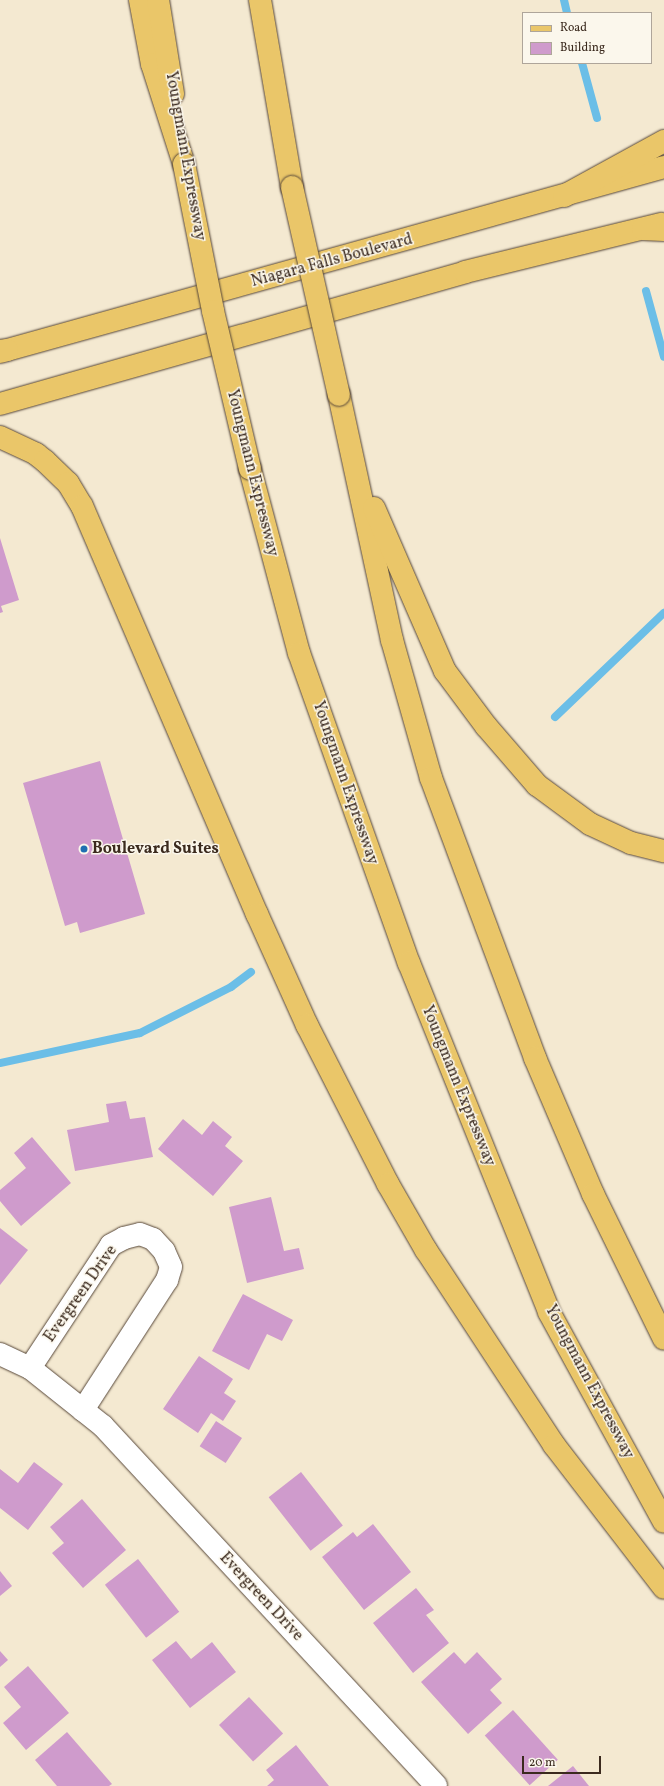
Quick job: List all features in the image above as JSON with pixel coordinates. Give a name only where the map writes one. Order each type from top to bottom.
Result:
[{"type":"main road","points":[[140,0],[152,64],[184,164]]},
{"type":"main road","name":"Youngmann Expressway","points":[[158,0],[184,164],[213,311],[250,469],[299,653],[409,963],[549,1312],[664,1522]]},
{"type":"main road","points":[[260,0],[292,187],[355,465],[392,640],[431,778],[535,1058],[593,1194],[664,1338]]},
{"type":"main road","points":[[564,196],[664,142]]},
{"type":"main road","name":"Niagara Falls Boulevard","points":[[2,351],[664,167]]},
{"type":"main road","points":[[0,404],[465,272],[664,223]]},
{"type":"main road","points":[[643,229],[664,230]]},
{"type":"main road","points":[[0,437],[36,454],[45,461],[68,483],[82,506],[307,1025],[403,1211],[426,1250],[554,1445],[664,1588]]},
{"type":"main road","points":[[355,465],[445,671],[486,726],[537,785],[590,824],[631,843],[664,851]]},
{"type":"street","name":"Evergreen Drive","points":[[30,1368],[112,1245],[124,1238],[140,1234],[153,1239],[164,1251],[171,1267],[167,1280],[83,1410]]},
{"type":"street","name":"Evergreen Drive","points":[[0,1354],[30,1368],[83,1410],[121,1446],[436,1786]]},
{"type":"building","points":[[0,538],[19,600],[1,606],[3,612],[0,613]]},
{"type":"building","name":"Boulevard Suites","points":[[100,761],[145,914],[80,933],[77,922],[65,926],[23,783]]},
{"type":"building","points":[[126,1101],[130,1119],[145,1117],[153,1157],[75,1171],[67,1130],[109,1122],[106,1104]]},
{"type":"building","points":[[183,1119],[202,1135],[213,1121],[232,1137],[225,1146],[243,1161],[213,1196],[158,1149]]},
{"type":"building","points":[[32,1137],[71,1183],[21,1226],[0,1201],[0,1190],[26,1168],[14,1153]]},
{"type":"building","points":[[271,1197],[284,1251],[299,1248],[304,1269],[247,1283],[229,1207]]},
{"type":"building","points":[[0,1228],[28,1250],[0,1285]]},
{"type":"building","points":[[243,1294],[293,1320],[282,1341],[267,1334],[249,1370],[212,1351]]},
{"type":"building","points":[[199,1356],[233,1379],[224,1393],[236,1401],[223,1421],[211,1413],[198,1433],[163,1409]]},
{"type":"building","points":[[216,1421],[242,1438],[226,1463],[200,1446]]},
{"type":"building","points":[[34,1462],[63,1484],[28,1530],[0,1508],[0,1469],[18,1483]]},
{"type":"building","points":[[301,1472],[343,1526],[311,1551],[269,1497]]},
{"type":"building","points":[[82,1499],[126,1550],[83,1588],[52,1553],[64,1543],[50,1527]]},
{"type":"building","points":[[373,1524],[411,1572],[364,1610],[322,1557],[353,1532],[357,1537]]},
{"type":"building","points":[[138,1559],[179,1612],[146,1638],[105,1585]]},
{"type":"building","points":[[0,1571],[12,1586],[0,1596]]},
{"type":"building","points":[[416,1588],[434,1610],[426,1615],[449,1643],[413,1673],[373,1623]]},
{"type":"building","points":[[176,1641],[191,1659],[212,1642],[236,1672],[190,1708],[152,1660]]},
{"type":"building","points":[[0,1651],[8,1660],[0,1667]]},
{"type":"building","points":[[454,1652],[465,1664],[477,1652],[502,1679],[490,1690],[502,1703],[468,1734],[421,1682]]},
{"type":"building","points":[[28,1666],[69,1713],[26,1750],[3,1723],[21,1707],[4,1687]]},
{"type":"building","points":[[249,1697],[283,1734],[253,1762],[219,1725]]},
{"type":"building","points":[[513,1710],[558,1760],[530,1785],[485,1735]]},
{"type":"building","points":[[67,1732],[112,1784],[109,1786],[57,1786],[35,1760]]},
{"type":"building","points":[[296,1745],[329,1786],[267,1786],[274,1780],[266,1770]]},
{"type":"building","points":[[573,1766],[589,1786],[548,1786]]},
{"type":"waterway","points":[[564,0],[567,12]]},
{"type":"waterway","points":[[582,64],[597,118]]},
{"type":"waterway","points":[[646,291],[664,357]]},
{"type":"waterway","points":[[555,717],[664,613]]},
{"type":"waterway","points":[[0,1063],[140,1033],[231,987],[251,972]]},
{"type":"place","name":"Boulevard Suites","points":[[84,849]]}]
